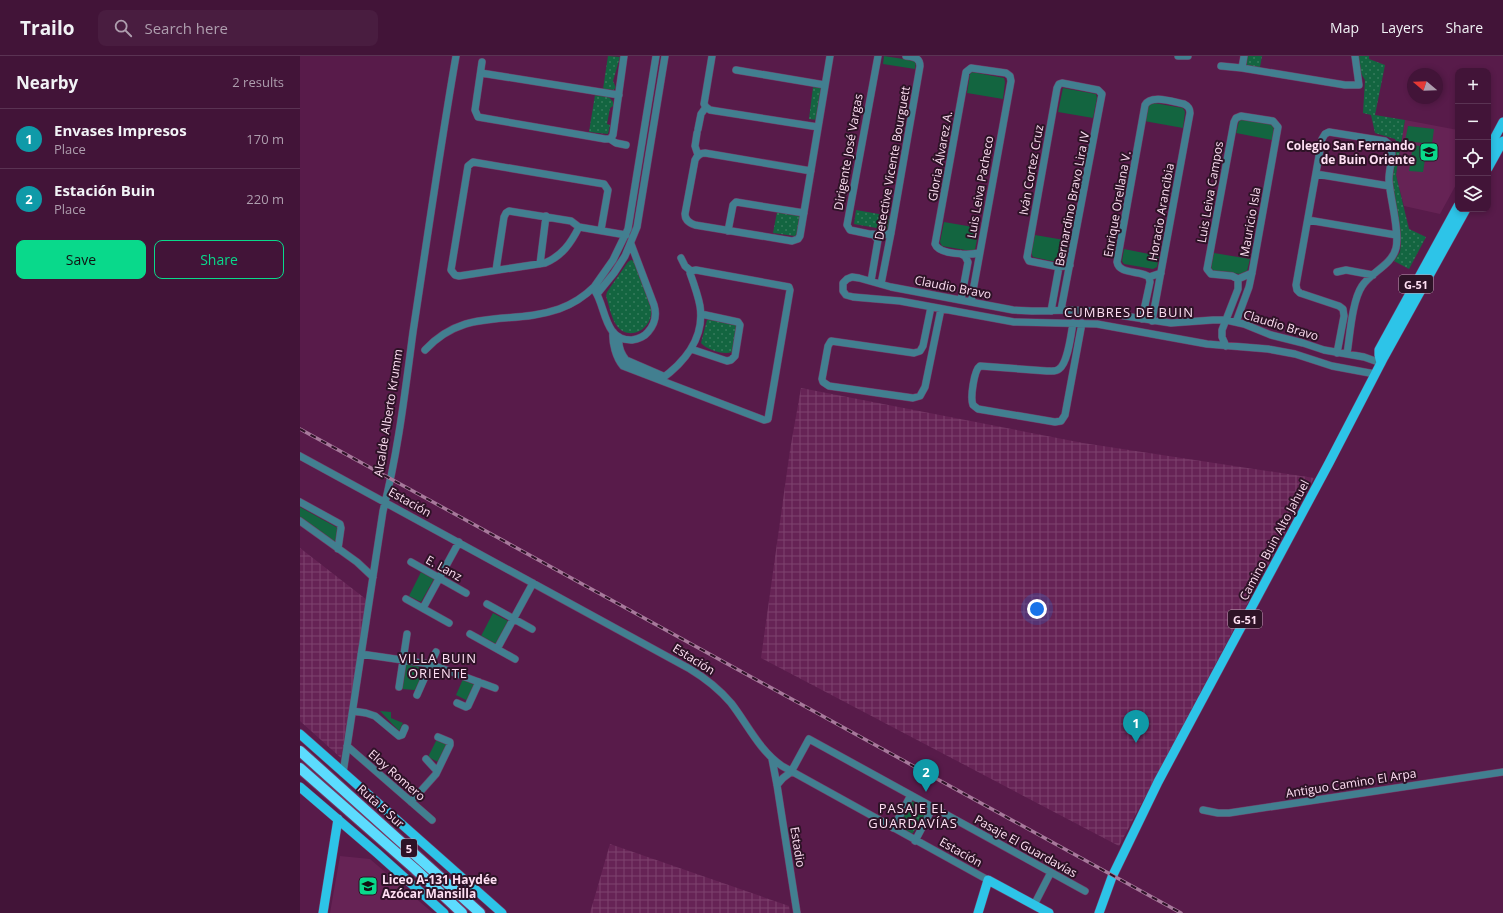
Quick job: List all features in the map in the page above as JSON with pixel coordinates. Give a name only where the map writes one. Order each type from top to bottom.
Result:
[{"type":"highway","name":"Ruta 5 Sur","points":[[300,751],[480,913]]},
{"type":"highway","name":"Ruta 5 Sur","points":[[300,768],[415,869],[462,913]]},
{"type":"main road","points":[[1491,144],[1503,122]]},
{"type":"main road","points":[[1491,163],[1503,141]]},
{"type":"main road","name":"Camino Buin Alto Jahuel","points":[[1381,363],[1379,350],[1455,211]]},
{"type":"main road","name":"Camino Buin Alto Jahuel","points":[[1099,913],[1112,877],[1169,761],[1375,374],[1464,212]]},
{"type":"main road","points":[[300,734],[502,913]]},
{"type":"main road","points":[[300,787],[444,913]]},
{"type":"main road","points":[[323,913],[338,819]]},
{"type":"main road","points":[[978,913],[988,880]]},
{"type":"main road","name":"Estación","points":[[988,880],[1049,913]]},
{"type":"street","name":"Alcalde Alberto Krumm","points":[[343,773],[375,564],[407,373],[440,148],[456,56]]},
{"type":"street","points":[[482,62],[475,110],[477,116],[480,118],[605,139],[610,138],[613,135],[624,56]]},
{"type":"street","points":[[425,350],[439,337],[461,326],[486,319],[552,311],[574,302],[595,286],[613,260],[626,235],[633,203],[656,56]]},
{"type":"street","points":[[597,294],[614,273],[631,244],[637,227],[665,56]]},
{"type":"street","points":[[712,56],[704,104],[710,110],[818,127]]},
{"type":"street","points":[[811,171],[705,153],[698,155],[695,160],[685,214],[686,218],[691,224],[794,241],[798,239],[800,236],[811,171],[825,85],[830,56]]},
{"type":"street","name":"Dirigente José Vargas","points":[[878,56],[846,225],[850,230],[875,236],[891,233]]},
{"type":"street","name":"Detective Vicente Bourguett","points":[[881,284],[920,66],[919,61],[916,58],[906,56]]},
{"type":"street","points":[[1178,56],[1188,56]]},
{"type":"street","points":[[1242,68],[1244,56]]},
{"type":"street","points":[[1221,66],[1242,68],[1345,86],[1355,86],[1359,85],[1355,56]]},
{"type":"street","name":"Luis Leiva Pacheco","points":[[969,68],[1006,73],[1010,76],[1011,81],[971,302]]},
{"type":"street","name":"Gloria Álvarez A.","points":[[961,254],[936,248],[935,242],[966,72],[969,68]]},
{"type":"street","points":[[736,70],[825,85]]},
{"type":"street","points":[[481,73],[619,95]]},
{"type":"street","name":"Bernardino Bravo Lira IV","points":[[1059,84],[1062,83],[1084,87],[1102,92],[1061,310]]},
{"type":"street","name":"Iván Cortez Cruz","points":[[1059,84],[1057,88],[1026,256],[1031,262],[1060,267]]},
{"type":"street","name":"Horacio Arancibia","points":[[1147,102],[1153,99],[1184,104],[1189,107],[1190,113],[1152,321]]},
{"type":"street","name":"Enrique Orellana V.","points":[[1147,102],[1145,105],[1117,262],[1120,269],[1145,274],[1149,277]]},
{"type":"street","points":[[698,155],[695,146],[697,131],[701,114],[706,107]]},
{"type":"street","name":"Mauricio Isla","points":[[1236,322],[1249,287],[1252,274],[1278,130],[1276,124],[1271,120],[1243,116],[1237,117]]},
{"type":"street","name":"Luis Leiva Campos","points":[[1237,117],[1234,122],[1207,267],[1208,272],[1213,274],[1232,276],[1238,279]]},
{"type":"street","points":[[1347,354],[1356,302],[1362,285],[1392,256],[1396,248],[1396,235],[1389,176],[1391,146],[1382,141],[1333,132],[1325,134],[1322,139],[1296,288],[1298,292],[1303,295],[1339,306],[1346,306],[1356,302]]},
{"type":"street","points":[[610,138],[616,143],[626,145]]},
{"type":"street","points":[[580,227],[570,243],[562,252],[551,260],[540,264],[459,276],[455,275],[452,270],[468,166],[471,162],[604,184],[608,190],[601,230]]},
{"type":"street","points":[[1316,174],[1390,186]]},
{"type":"street","points":[[728,230],[733,205],[736,202],[804,213]]},
{"type":"street","points":[[633,203],[637,206],[641,204]]},
{"type":"street","points":[[496,270],[506,213],[512,211],[571,221],[580,227],[626,235]]},
{"type":"street","points":[[540,264],[546,216]]},
{"type":"street","points":[[1308,220],[1396,235]]},
{"type":"street","name":"Detective Vicente Bourguett","points":[[871,282],[878,244],[875,236]]},
{"type":"street","points":[[595,286],[595,291],[608,324],[613,332],[619,337],[629,340],[643,337],[649,331],[655,319],[654,305],[631,244]]},
{"type":"street","points":[[961,254],[979,253]]},
{"type":"street","name":"Luis Leiva Pacheco","points":[[961,254],[965,256],[968,262],[961,300]]},
{"type":"street","points":[[613,332],[613,343],[623,366],[662,379],[764,420],[768,419],[790,290],[789,287],[696,270],[691,271],[685,266],[681,258]]},
{"type":"street","points":[[1060,267],[1070,265]]},
{"type":"street","name":"Bernardino Bravo Lira IV","points":[[1051,311],[1060,267]]},
{"type":"street","points":[[1337,272],[1346,270],[1373,275]]},
{"type":"street","points":[[662,379],[683,361],[692,349],[698,333],[701,314],[699,302],[690,274],[691,271]]},
{"type":"street","points":[[1149,277],[1161,273]]},
{"type":"street","points":[[1226,320],[1238,289],[1238,279],[1252,274]]},
{"type":"street","name":"Claudio Bravo","points":[[1375,374],[1326,365],[1281,351],[1256,347],[1207,344],[1093,324],[1032,324],[998,320],[900,301],[853,297],[846,295],[843,291],[844,283],[849,278],[854,277],[902,289],[1001,308],[1028,311],[1092,311],[1152,321],[1178,323],[1226,320],[1236,322],[1271,335],[1303,342],[1333,352],[1364,357],[1381,363]]},
{"type":"street","name":"Horacio Arancibia","points":[[1142,319],[1150,282],[1149,277]]},
{"type":"street","name":"Claudio Bravo","points":[[900,301],[902,289]]},
{"type":"street","points":[[1333,352],[1344,316],[1343,309],[1339,306]]},
{"type":"street","points":[[930,363],[921,350],[931,307]]},
{"type":"street","name":"Claudio Bravo","points":[[998,320],[1001,308]]},
{"type":"street","points":[[932,351],[921,350],[914,353],[831,341],[828,346],[822,379],[824,384],[829,386],[913,398],[918,397],[923,393],[925,387],[941,309]]},
{"type":"street","points":[[1092,311],[1091,318],[1093,324]]},
{"type":"street","points":[[692,349],[727,361],[733,359],[735,356],[740,326],[738,322],[701,314]]},
{"type":"street","name":"Claudio Bravo","points":[[1226,320],[1222,334],[1226,346]]},
{"type":"street","points":[[1073,323],[1065,361],[1061,368],[1054,371],[1047,371],[979,366],[976,371],[971,400],[974,407],[978,409],[1055,422],[1061,421],[1065,415],[1082,323]]},
{"type":"street","points":[[619,337],[623,356],[626,360],[662,379]]},
{"type":"street","name":"Claudio Bravo","points":[[1326,365],[1333,352]]},
{"type":"street","points":[[1061,368],[1072,375]]},
{"type":"street","name":"Estación","points":[[300,456],[459,542],[704,678],[726,698],[762,748],[772,759],[791,772],[988,880]]},
{"type":"street","points":[[300,502],[340,524],[341,528],[338,549]]},
{"type":"street","points":[[300,521],[357,562],[373,577]]},
{"type":"street","points":[[423,608],[459,542]]},
{"type":"street","points":[[357,562],[375,564]]},
{"type":"street","name":"E. Lanz","points":[[411,562],[466,593]]},
{"type":"street","points":[[497,649],[533,583]]},
{"type":"street","points":[[406,599],[449,623]]},
{"type":"street","points":[[487,604],[532,629]]},
{"type":"street","points":[[399,688],[406,634]]},
{"type":"street","points":[[470,634],[515,659]]},
{"type":"street","points":[[417,695],[436,652]]},
{"type":"street","points":[[361,654],[430,664],[495,688]]},
{"type":"street","points":[[457,702],[466,707],[468,706],[479,682]]},
{"type":"street","points":[[353,711],[375,716],[399,736],[402,735],[405,728]]},
{"type":"street","points":[[411,802],[437,771],[450,744],[450,742],[438,737]]},
{"type":"street","name":"Pasaje El Guardavías","points":[[791,772],[809,739],[1085,891]]},
{"type":"street","name":"Eloy Romero","points":[[347,746],[432,820]]},
{"type":"street","name":"Estadio","points":[[772,759],[797,913]]},
{"type":"street","points":[[426,760],[437,771]]},
{"type":"street","points":[[777,785],[791,772]]},
{"type":"street","name":"Antiguo Camino El Arpa","points":[[1203,810],[1218,813],[1229,813],[1503,772]]},
{"type":"street","points":[[893,828],[911,795]]},
{"type":"street","points":[[915,841],[933,808]]},
{"type":"street","points":[[1034,905],[1051,872]]},
{"type":"shaded area","name":"Colegio San Fernando de Buin Oriente","points":[[1405,120],[1455,129],[1455,186],[1440,214],[1404,206],[1396,175]]},
{"type":"shaded area","points":[[801,388],[1083,443],[1314,478],[1119,846],[761,658],[790,450]]},
{"type":"shaded area","points":[[300,548],[367,600],[341,758],[300,721]]},
{"type":"shaded area","points":[[610,844],[789,906],[790,913],[590,913]]},
{"type":"shaded area","name":"Liceo A-131 Haydée Azócar Mansilla","points":[[340,856],[370,859],[433,913],[330,913]]},
{"type":"green space","points":[[608,56],[620,57],[613,81],[616,88],[613,90],[603,89]]},
{"type":"green space","points":[[884,56],[916,61],[915,69],[883,64]]},
{"type":"green space","points":[[1247,56],[1262,56],[1260,67],[1251,68],[1245,63]]},
{"type":"green space","points":[[1358,56],[1369,56],[1369,59],[1385,65],[1375,115],[1405,120],[1396,175],[1409,229],[1426,237],[1409,269],[1394,261],[1400,252],[1401,242],[1393,186],[1397,143],[1395,139],[1375,133],[1371,115],[1363,113],[1365,80],[1360,72]]},
{"type":"green space","points":[[972,72],[1004,78],[1003,99],[967,93],[970,74]]},
{"type":"green space","points":[[813,87],[821,88],[817,120],[809,119]]},
{"type":"green space","points":[[1063,88],[1096,94],[1097,98],[1093,118],[1058,112]]},
{"type":"green space","points":[[595,95],[609,97],[613,102],[613,106],[610,108],[607,124],[610,125],[608,134],[589,132]]},
{"type":"green space","points":[[1154,103],[1183,108],[1185,112],[1183,128],[1144,121],[1148,105]]},
{"type":"green space","points":[[1242,119],[1270,123],[1274,127],[1272,140],[1236,133],[1239,121]]},
{"type":"green space","points":[[1408,126],[1434,129],[1432,144],[1405,141]]},
{"type":"green space","points":[[1413,145],[1427,147],[1423,172],[1409,171]]},
{"type":"green space","points":[[856,210],[890,216],[888,230],[854,224]]},
{"type":"green space","points":[[777,212],[801,216],[798,233],[795,236],[773,233]]},
{"type":"green space","points":[[944,222],[979,228],[975,250],[971,251],[942,246],[940,242]]},
{"type":"green space","points":[[1035,235],[1070,241],[1066,260],[1061,263],[1033,257],[1031,252]]},
{"type":"green space","points":[[1124,249],[1159,256],[1157,267],[1153,269],[1124,264],[1122,261]]},
{"type":"green space","points":[[1214,253],[1250,259],[1247,271],[1240,274],[1213,271],[1211,267]]},
{"type":"green space","points":[[631,260],[636,264],[651,308],[651,315],[649,322],[640,331],[628,333],[622,331],[615,323],[606,296],[607,292]]},
{"type":"green space","points":[[711,318],[736,323],[737,327],[732,352],[725,353],[716,351],[707,348],[701,343],[707,320]]},
{"type":"green space","points":[[300,507],[338,528],[336,544],[300,517]]},
{"type":"green space","points":[[421,572],[434,579],[421,602],[409,596]]},
{"type":"green space","points":[[493,613],[508,621],[496,644],[481,636]]},
{"type":"green space","points":[[405,664],[426,668],[415,690],[402,689]]},
{"type":"green space","points":[[463,679],[475,685],[468,701],[456,695]]},
{"type":"green space","points":[[380,711],[391,712],[391,718],[403,723],[399,731]]},
{"type":"green space","points":[[437,739],[447,744],[438,762],[428,757]]},
{"type":"green space","points":[[912,801],[928,810],[912,834],[898,825]]},
{"type":"railway","points":[[300,429],[1181,913]]},
{"type":"place","name":"Colegio San Fernando de Buin Oriente","points":[[1429,152]]},
{"type":"place","name":"Envases Impresos","points":[[1136,743]]},
{"type":"place","name":"Estación Buin","points":[[926,792]]},
{"type":"place","name":"Liceo A-131 Haydée Azócar Mansilla","points":[[368,886]]},
{"type":"district","name":"CUMBRES DE BUIN","points":[[1129,312]]},
{"type":"district","name":"VILLA BUIN ORIENTE","points":[[438,666]]},
{"type":"district","name":"PASAJE EL GUARDAVÍAS","points":[[913,816]]}]
